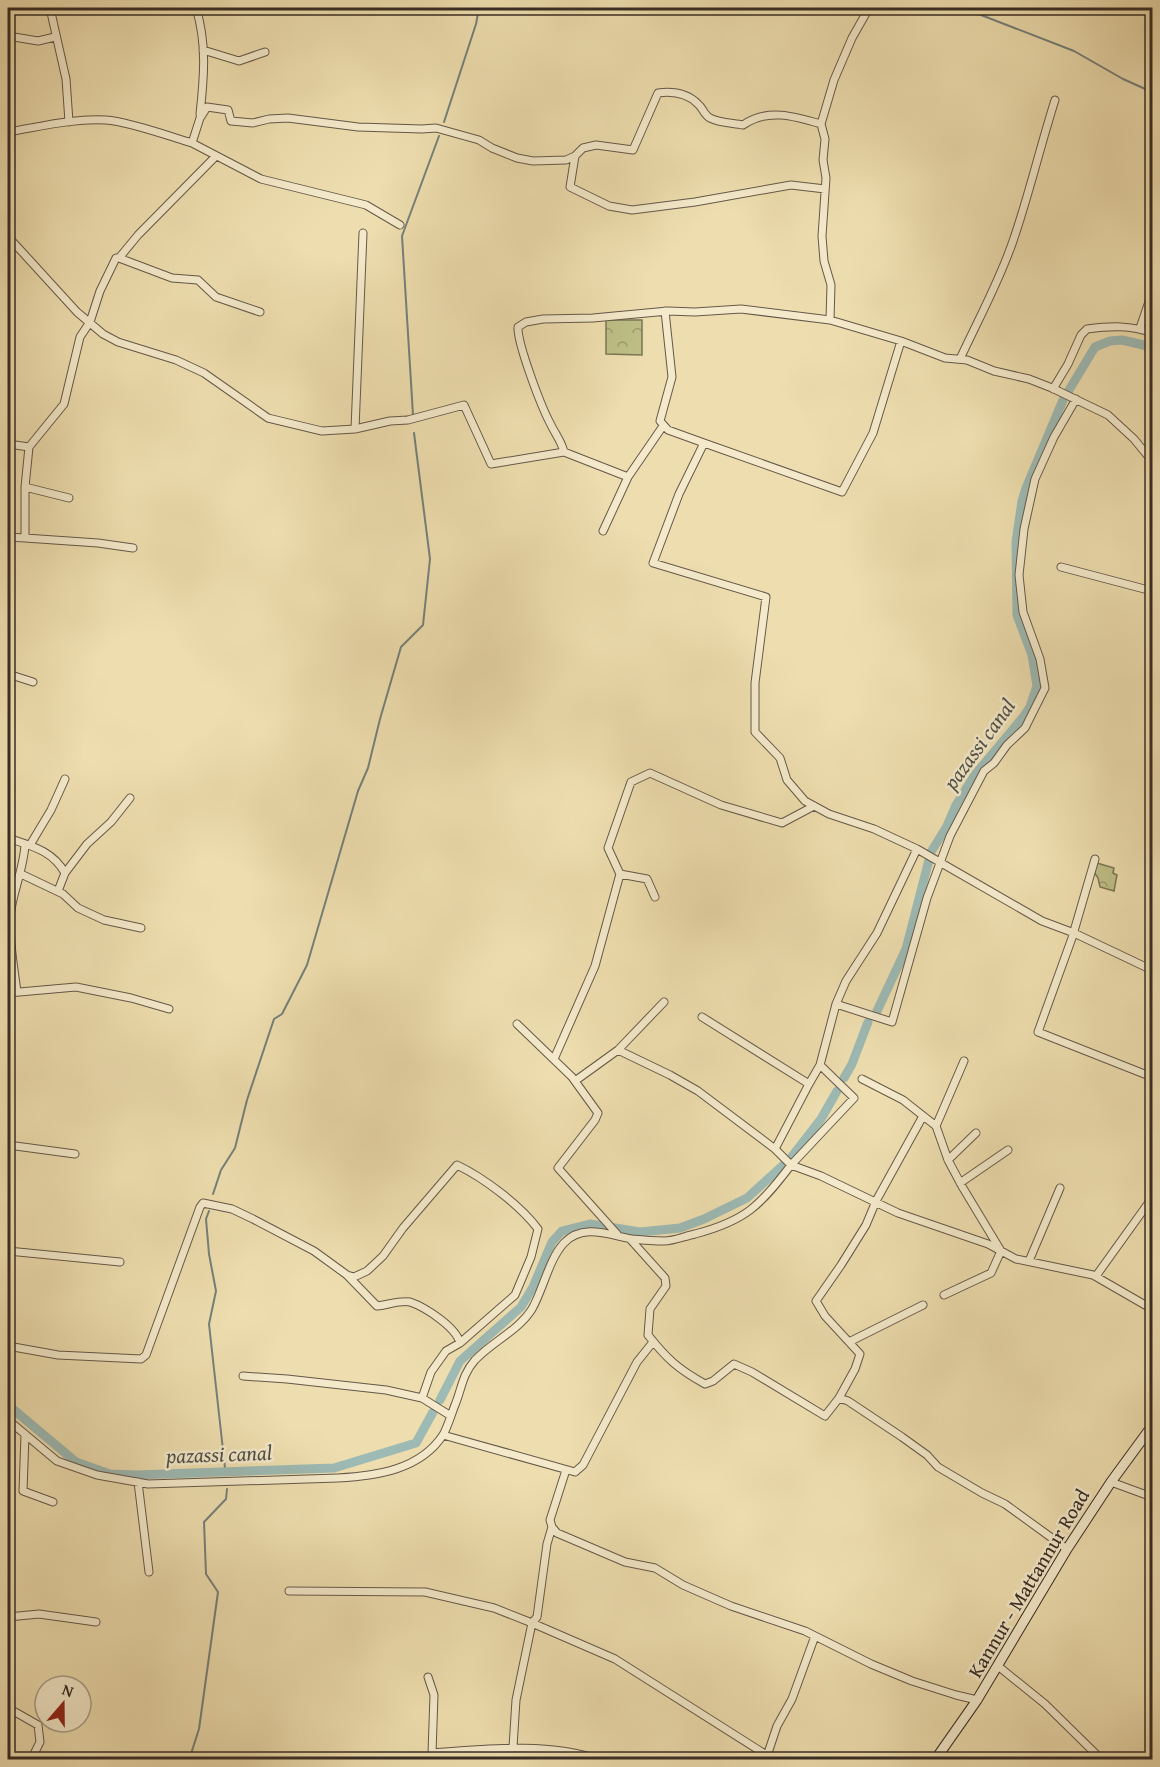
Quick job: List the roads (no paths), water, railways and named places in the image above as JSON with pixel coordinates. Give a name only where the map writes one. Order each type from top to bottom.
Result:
[{"type":"main road","name":"Kannur - Mattannur Road","points":[[935,1760],[977,1700],[1067,1549],[1111,1482],[1152,1426]]},
{"type":"street","points":[[50,8],[66,79],[69,122]]},
{"type":"street","points":[[192,143],[200,118],[204,62],[201,23],[196,8]]},
{"type":"street","points":[[830,320],[831,285],[824,261],[822,236],[825,139],[820,124],[834,80],[852,38],[869,8]]},
{"type":"street","points":[[8,36],[38,41],[55,37]]},
{"type":"street","points":[[203,50],[239,61],[265,52]]},
{"type":"street","points":[[200,118],[207,107],[228,110],[231,121],[253,123],[288,118],[358,127],[436,128],[479,140],[492,148],[518,158],[550,161],[567,160],[583,148],[596,145],[633,150],[658,93],[670,91],[690,98],[712,120],[743,125],[753,118],[771,115],[792,116],[820,124]]},
{"type":"street","points":[[960,359],[1012,244],[1055,100]]},
{"type":"street","points":[[8,132],[69,122],[106,120],[192,143],[261,179],[366,206],[400,225]]},
{"type":"street","points":[[575,156],[570,188],[609,206],[632,210],[695,202],[791,185],[825,189]]},
{"type":"street","points":[[25,538],[25,487],[29,447],[64,404],[80,337],[90,322],[100,291],[116,258],[119,258],[138,235],[215,157]]},
{"type":"street","points":[[355,429],[363,232]]},
{"type":"street","points":[[8,240],[13,242],[77,312],[103,334],[118,342],[176,360],[204,373],[268,418],[322,431],[355,429],[390,421],[408,420],[464,405],[491,464],[564,452],[628,477]]},
{"type":"street","points":[[119,258],[172,278],[198,280],[216,297],[260,312]]},
{"type":"street","points":[[1140,328],[1152,293]]},
{"type":"street","points":[[564,452],[561,441],[550,423],[517,336],[518,327],[526,322],[543,319],[593,318],[665,311],[741,309],[830,320],[901,341],[945,358],[960,359],[994,371],[1035,381],[1103,411],[1119,423],[1152,460]]},
{"type":"street","points":[[665,311],[672,377],[660,421],[663,426],[668,430],[842,492],[873,433],[901,341]]},
{"type":"street","points":[[1053,389],[1068,364],[1081,335],[1087,329],[1122,326],[1140,328],[1152,333]]},
{"type":"street","points":[[836,1004],[892,1022],[927,898],[964,805],[984,771],[1025,728],[1045,688],[1040,659],[1023,612],[1019,575],[1035,478],[1054,437],[1077,399]]},
{"type":"street","points":[[603,531],[628,477],[663,426]]},
{"type":"street","points":[[704,443],[679,494],[653,563],[766,597],[755,682],[755,732],[780,758],[787,780],[805,801],[829,814],[874,829],[920,851],[1041,921],[1074,933],[1152,970]]},
{"type":"street","points":[[8,444],[29,447]]},
{"type":"street","points":[[25,487],[69,498]]},
{"type":"street","points":[[8,537],[98,543],[134,548]]},
{"type":"street","points":[[1061,567],[1152,591]]},
{"type":"street","points":[[8,674],[33,682]]},
{"type":"street","points":[[554,1059],[594,966],[620,874],[608,848],[631,782],[650,773],[721,805],[782,823],[814,806]]},
{"type":"street","points":[[17,992],[10,939],[10,915],[28,844],[51,810],[65,780]]},
{"type":"street","points":[[58,891],[66,873],[87,843],[119,815],[130,798]]},
{"type":"street","points":[[8,838],[28,844],[58,860],[66,873]]},
{"type":"street","points":[[775,1149],[820,1065],[836,1004],[846,981],[877,933],[920,851]]},
{"type":"street","points":[[1095,859],[1074,933],[1038,1032],[1152,1077]]},
{"type":"street","points":[[21,874],[58,891],[78,908],[104,920],[141,928]]},
{"type":"street","points":[[620,874],[647,879],[655,897]]},
{"type":"street","points":[[8,993],[75,987],[130,998],[169,1009]]},
{"type":"street","points":[[575,1081],[618,1050],[663,1002]]},
{"type":"street","points":[[702,1017],[809,1084]]},
{"type":"street","points":[[517,1024],[575,1081],[598,1113],[558,1168],[617,1234]]},
{"type":"street","points":[[618,1050],[698,1091],[775,1149],[791,1165],[876,1201],[898,1213],[988,1244],[1016,1259],[1096,1276],[1152,1309]]},
{"type":"street","points":[[936,1126],[964,1061]]},
{"type":"street","points":[[8,1420],[57,1461],[97,1475],[138,1482],[203,1483],[369,1476],[401,1467],[424,1455],[443,1435],[463,1378],[476,1360],[523,1322],[563,1244],[573,1236],[589,1231],[617,1234],[630,1239],[666,1242],[728,1224],[747,1213],[770,1193],[791,1165],[854,1098],[820,1065]]},
{"type":"street","points":[[862,1079],[903,1100],[936,1126],[948,1160],[1001,1251]]},
{"type":"street","points":[[630,1239],[665,1278],[666,1282],[650,1309],[648,1335],[666,1358],[682,1371],[705,1384],[713,1381],[734,1364],[752,1372],[825,1416],[834,1408],[855,1369],[860,1354],[825,1316],[816,1300],[866,1225],[876,1201],[923,1116]]},
{"type":"street","points":[[948,1160],[976,1133]]},
{"type":"street","points":[[8,1145],[75,1154]]},
{"type":"street","points":[[960,1183],[1008,1150]]},
{"type":"street","points":[[346,1275],[354,1277],[367,1271],[457,1165],[530,1217],[538,1229],[531,1257],[515,1295],[460,1343],[446,1351],[431,1372],[422,1398]]},
{"type":"street","points":[[1029,1261],[1060,1188]]},
{"type":"street","points":[[1096,1276],[1152,1198]]},
{"type":"street","points":[[8,1346],[58,1355],[114,1360],[141,1359],[146,1355],[203,1203],[232,1209],[314,1251],[346,1275],[377,1306],[409,1302],[446,1323],[458,1335],[460,1343]]},
{"type":"street","points":[[8,1251],[120,1262]]},
{"type":"street","points":[[944,1294],[991,1273],[1001,1251]]},
{"type":"street","points":[[849,1341],[923,1305]]},
{"type":"street","points":[[443,1435],[575,1472],[583,1465],[637,1362],[653,1341]]},
{"type":"street","points":[[243,1376],[386,1390],[422,1398],[451,1416]]},
{"type":"street","points":[[839,1398],[879,1420],[927,1455],[938,1467],[1005,1504],[1067,1549]]},
{"type":"street","points":[[26,1435],[23,1491],[53,1502]]},
{"type":"street","points":[[566,1470],[550,1520],[557,1533],[625,1562],[655,1568],[683,1585],[717,1600],[805,1631],[871,1664],[912,1681],[977,1700]]},
{"type":"street","points":[[138,1482],[149,1572]]},
{"type":"street","points":[[1111,1482],[1152,1497]]},
{"type":"street","points":[[513,1747],[516,1700],[532,1623],[537,1617],[547,1544],[552,1527]]},
{"type":"street","points":[[289,1591],[425,1592],[494,1608],[615,1659],[767,1758],[777,1726],[795,1693],[815,1636]]},
{"type":"street","points":[[8,1617],[39,1614],[96,1622]]},
{"type":"street","points":[[998,1666],[1045,1704],[1102,1760]]},
{"type":"street","points":[[428,1677],[434,1695],[432,1753],[513,1747],[584,1754],[600,1760]]},
{"type":"street","points":[[8,1708],[38,1725],[40,1742],[31,1760]]},
{"type":"waterway","points":[[444,122],[476,24],[479,8]]},
{"type":"waterway","points":[[963,8],[1074,51],[1123,79],[1152,92]]},
{"type":"waterway","points":[[413,415],[402,236],[439,136]]},
{"type":"waterway","name":"pazassi canal","points":[[877,1011],[906,949],[931,852],[974,776],[1030,707],[1037,686],[1032,655],[1017,615],[1016,542],[1026,488],[1063,400],[1095,347],[1110,341],[1122,340],[1152,347]]},
{"type":"waterway","points":[[213,1194],[221,1170],[235,1148],[247,1100],[274,1019],[282,1014],[307,965],[358,791],[368,768],[401,647],[423,625],[430,559],[414,433]]},
{"type":"waterway","name":"pazassi canal","points":[[844,1078],[852,1064],[868,1022]]},
{"type":"waterway","name":"pazassi canal","points":[[440,1400],[460,1361],[521,1307],[533,1287],[552,1242],[562,1231],[590,1224],[640,1232],[680,1228],[747,1198],[790,1159],[821,1119],[837,1091]]},
{"type":"waterway","points":[[209,1211],[206,1219],[209,1254],[216,1291],[209,1324],[225,1468]]},
{"type":"waterway","name":"pazassi canal","points":[[8,1405],[76,1462],[110,1474],[136,1475],[334,1468],[416,1443],[433,1412]]},
{"type":"waterway","points":[[189,1760],[199,1729],[218,1592],[206,1574],[204,1522],[226,1499],[227,1489]]}]
